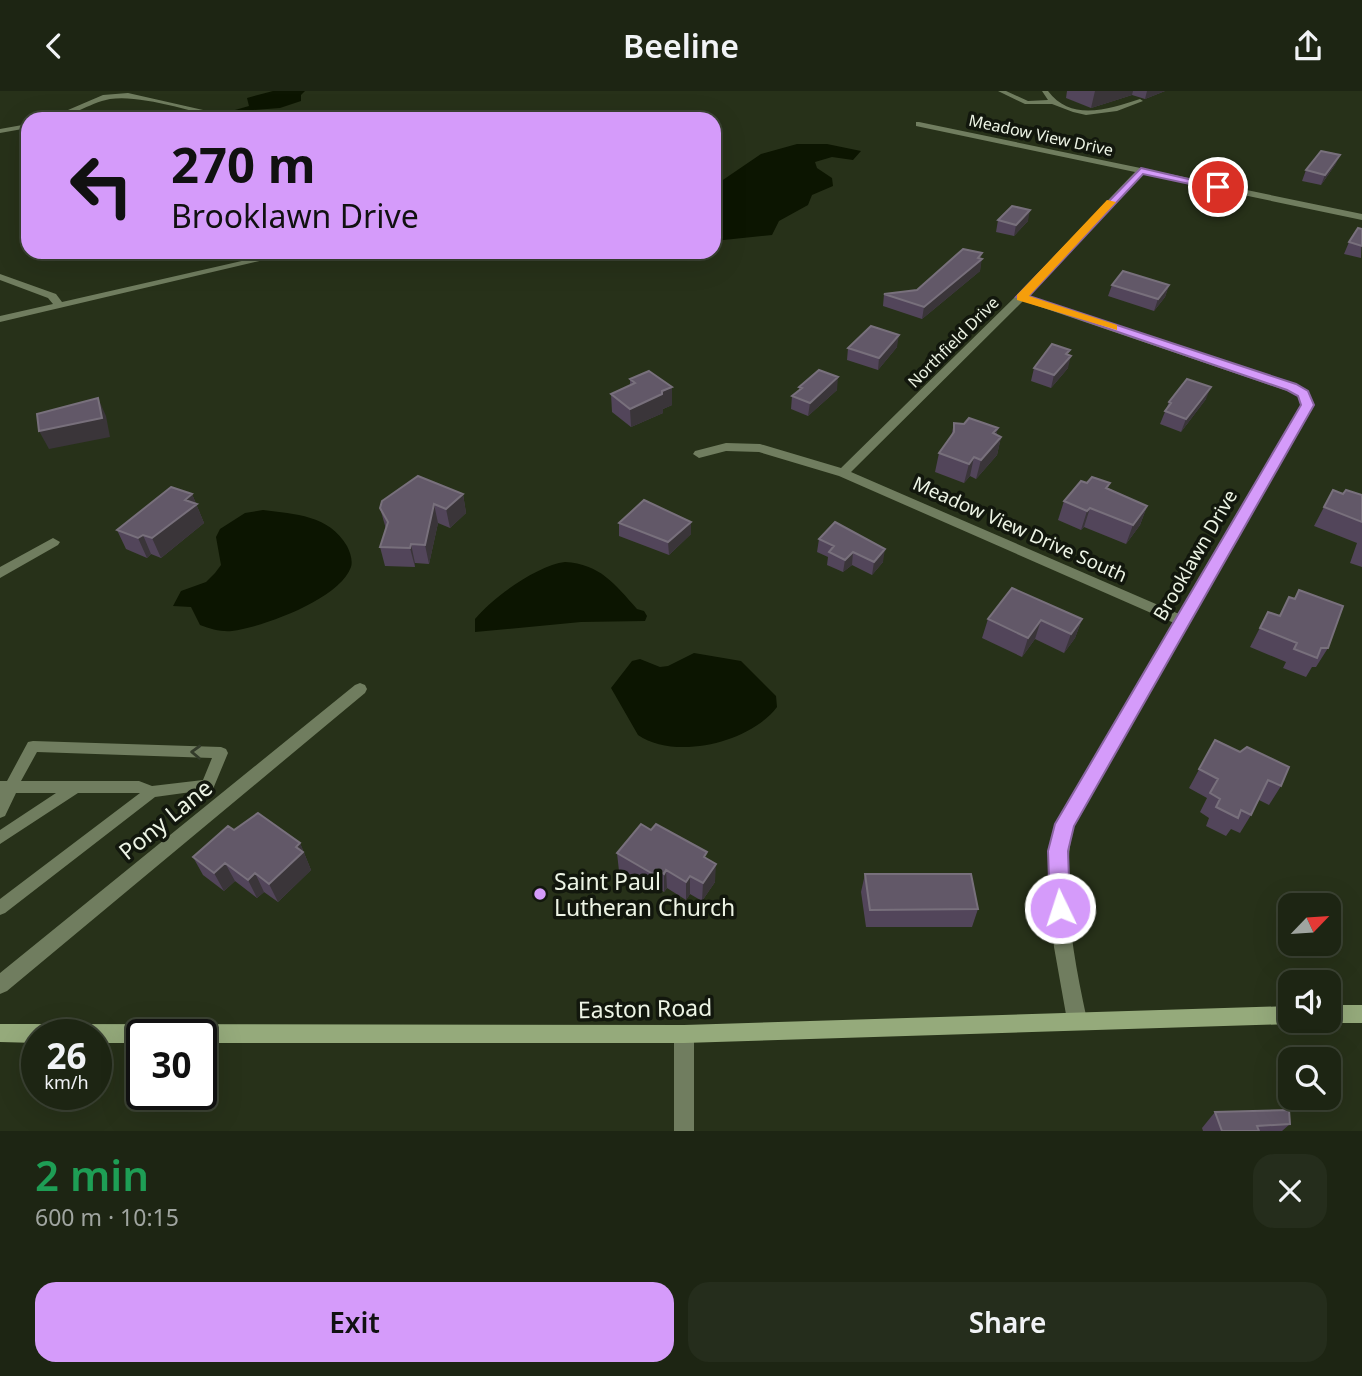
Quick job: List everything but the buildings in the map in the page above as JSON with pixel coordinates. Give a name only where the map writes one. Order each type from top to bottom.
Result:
[{"type":"main road","points":[[1341,1014],[1362,1013]]},
{"type":"main road","name":"Easton Road","points":[[0,1033],[684,1034],[1278,1015]]},
{"type":"street","points":[[68,112],[106,97],[128,95],[203,112]]},
{"type":"street","name":"Meadow View Drive","points":[[919,124],[1362,217]]},
{"type":"street","points":[[0,131],[21,127]]},
{"type":"street","name":"Northfield Drive","points":[[843,473],[1021,297],[1141,171]]},
{"type":"street","points":[[0,319],[262,259]]},
{"type":"street","points":[[0,277],[52,296],[60,305]]},
{"type":"street","name":"Brooklawn Drive","points":[[1021,297],[1304,393],[1307,405],[1065,824],[1058,851],[1057,882],[1077,1020]]},
{"type":"street","name":"Meadow View Drive South","points":[[699,454],[726,447],[760,448],[843,473],[1181,620]]},
{"type":"street","points":[[0,573],[53,542]]},
{"type":"street","name":"Pony Lane","points":[[0,985],[360,689]]},
{"type":"street","points":[[684,1034],[684,1131]]},
{"type":"lane","points":[[1001,91],[1027,103],[1053,103],[1072,111],[1099,115],[1140,101]]},
{"type":"lane","points":[[1045,91],[1053,103]]},
{"type":"lane","points":[[0,812],[5,787],[33,745],[222,753],[208,785],[152,792],[139,787],[5,787]]},
{"type":"lane","points":[[0,838],[77,786]]},
{"type":"lane","points":[[0,908],[152,792]]},
{"type":"shaded area","points":[[273,91],[305,91],[301,95],[301,101],[280,108],[228,112],[249,106],[247,98]]},
{"type":"shaded area","points":[[797,144],[827,144],[861,151],[853,160],[832,157],[815,162],[817,168],[832,178],[833,186],[812,195],[808,205],[779,221],[772,235],[721,240],[721,181],[761,154]]},
{"type":"shaded area","points":[[263,510],[310,518],[331,528],[340,536],[351,556],[351,567],[344,579],[317,600],[299,609],[262,624],[232,631],[200,625],[191,607],[173,606],[181,591],[206,582],[221,565],[216,537],[220,529],[245,513]]},
{"type":"shaded area","points":[[565,562],[588,567],[606,577],[637,609],[644,611],[647,616],[645,621],[581,622],[475,632],[475,619],[504,592],[542,569]]},
{"type":"shaded area","points":[[694,653],[741,661],[776,696],[777,707],[750,730],[712,744],[672,747],[654,743],[638,735],[611,688],[632,661],[640,659],[660,667],[668,666]]},
{"type":"slow traffic","points":[[1111,202],[1021,297],[1112,328]]},
{"type":"place","name":"Saint Paul Lutheran Church","points":[[540,894]]},
{"type":"route","points":[[1060,908],[1058,851],[1065,824],[1307,405],[1304,393],[1291,387],[1021,297],[1141,171],[1218,187]]}]
